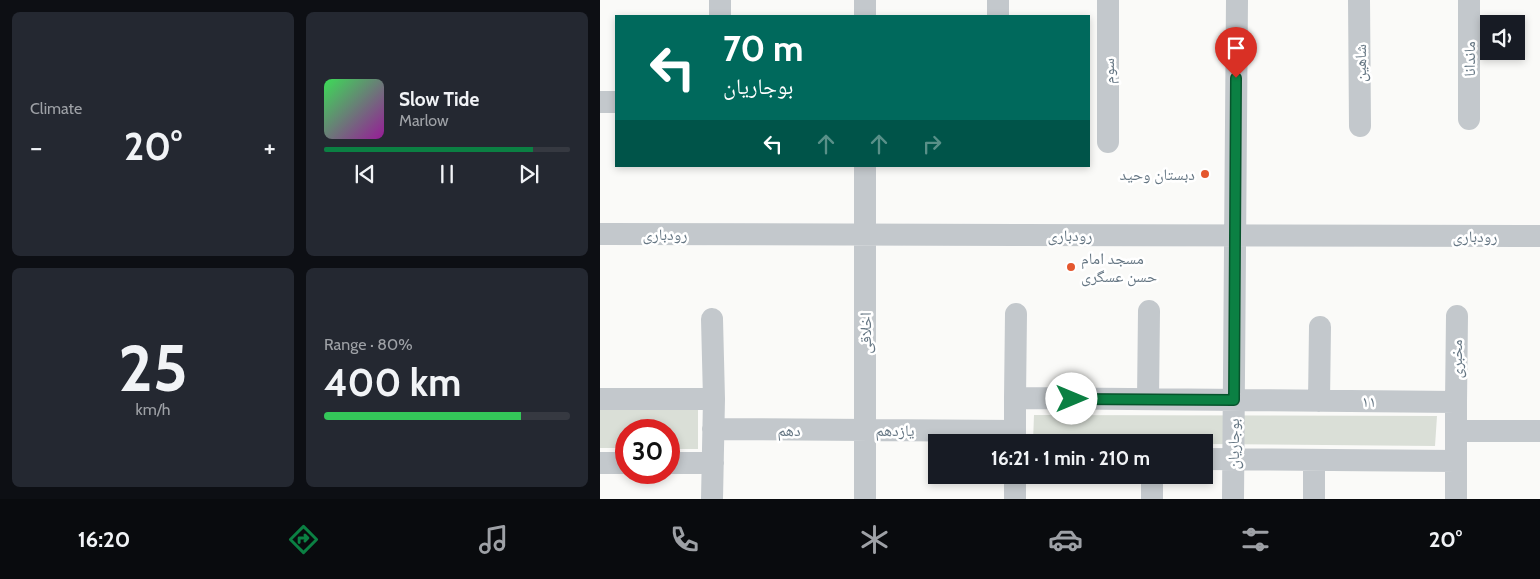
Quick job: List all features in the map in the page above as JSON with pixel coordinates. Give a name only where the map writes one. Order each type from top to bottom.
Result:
[{"type":"street","points":[[720,0],[720,15]]},
{"type":"street","points":[[865,0],[865,15]]},
{"type":"street","points":[[998,0],[998,15]]},
{"type":"street","name":"سوم","points":[[1108,0],[1108,142]]},
{"type":"street","name":"بوجاریان","points":[[1233,499],[1237,0]]},
{"type":"street","name":"شاهین","points":[[1359,0],[1360,126]]},
{"type":"street","name":"ماندانا","points":[[1469,0],[1469,119]]},
{"type":"street","points":[[600,102],[615,102]]},
{"type":"street","name":"اخلاقی","points":[[865,167],[865,499]]},
{"type":"street","name":"رودباری","points":[[600,234],[1540,236]]},
{"type":"street","points":[[1148,399],[1149,311]]},
{"type":"street","points":[[1015,434],[1016,314]]},
{"type":"street","name":"مخبری","points":[[1456,316],[1456,402]]},
{"type":"street","points":[[712,320],[714,400],[712,499]]},
{"type":"street","points":[[1319,401],[1320,326]]},
{"type":"street","name":"۱۱","points":[[1015,398],[1456,402]]},
{"type":"street","points":[[600,399],[714,400]]},
{"type":"street","points":[[1456,402],[1456,499]]},
{"type":"street","name":"دهم","points":[[714,429],[865,430]]},
{"type":"street","name":"یازدهم","points":[[865,430],[951,434]]},
{"type":"street","points":[[1456,431],[1540,431]]},
{"type":"street","points":[[1213,459],[1456,461]]},
{"type":"street","points":[[1314,460],[1314,499]]},
{"type":"street","points":[[600,462],[615,463]]},
{"type":"street","points":[[680,463],[713,463]]},
{"type":"street","points":[[1015,484],[1015,499]]},
{"type":"street","points":[[1152,484],[1152,499]]},
{"type":"shaded area","points":[[600,408],[698,410],[698,449],[680,449],[680,419],[615,419],[615,448],[600,448]]},
{"type":"shaded area","points":[[1034,415],[1437,416],[1435,446],[1213,444],[1213,434],[1033,434]]},
{"type":"place","name":"دبستان وحید","points":[[1205,174]]},
{"type":"place","name":"مسجد امام حسن عسگری","points":[[1071,267]]},
{"type":"route","points":[[1072,399],[1234,400],[1236,78]]}]
